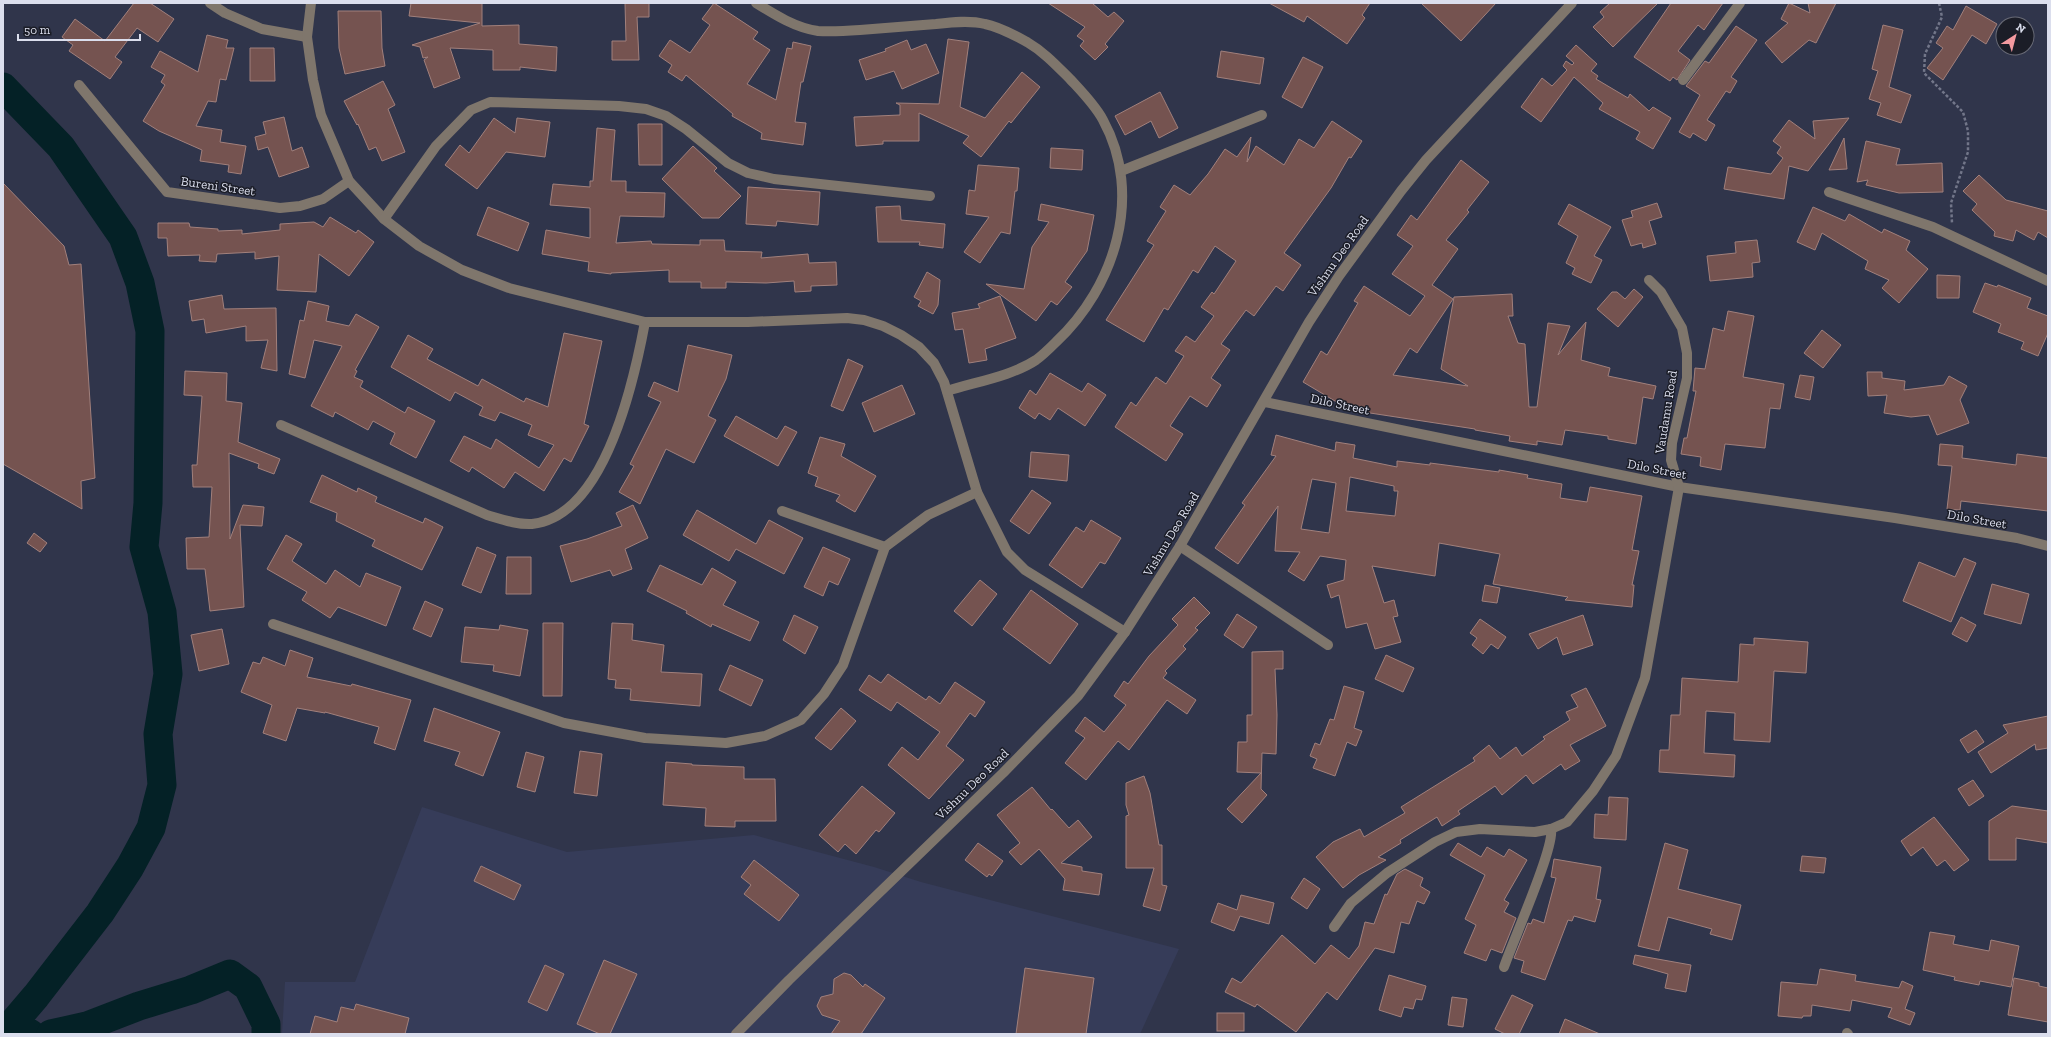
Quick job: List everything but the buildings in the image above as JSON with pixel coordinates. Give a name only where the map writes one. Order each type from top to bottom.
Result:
[{"type":"street","points":[[210,3],[225,13],[262,29],[307,37]]},
{"type":"street","points":[[311,3],[307,37],[313,80],[321,116],[349,181],[384,219],[418,246],[462,270],[510,288],[645,322],[748,322],[847,318],[864,320],[883,326],[901,335],[919,347],[934,363],[947,391],[977,492],[1007,552],[1025,570],[1125,632]]},
{"type":"street","points":[[756,3],[787,21],[818,31],[837,31],[950,22],[985,23],[998,28],[1047,55],[1085,94],[1103,120],[1113,143],[1121,170],[1121,220],[1116,243],[1103,281],[1088,306],[1072,327],[1033,362],[1023,368],[947,391]]},
{"type":"street","name":"Vishnu Deo Road","points":[[736,1034],[794,974],[1049,727],[1078,696],[1125,632],[1180,546],[1265,402],[1309,322],[1339,276],[1401,191],[1439,146],[1572,3]]},
{"type":"street","points":[[1683,80],[1740,3]]},
{"type":"street","name":"Bureni Street","points":[[79,85],[167,192],[280,208],[300,206],[322,199],[349,181]]},
{"type":"street","points":[[384,219],[436,146],[471,110],[490,102],[619,106],[646,109],[666,116],[686,129],[728,163],[748,173],[774,179],[930,196]]},
{"type":"street","points":[[1121,170],[1262,115]]},
{"type":"street","points":[[1828,192],[1953,235],[2048,281]]},
{"type":"street","name":"Vaudamu Road","points":[[1649,280],[1661,292],[1679,323],[1687,353],[1687,378],[1672,443],[1671,460],[1678,487]]},
{"type":"street","points":[[281,425],[487,515],[510,522],[530,524],[548,520],[575,500],[606,458],[635,374],[645,322]]},
{"type":"street","name":"Dilo Street","points":[[1265,402],[1678,487],[1895,518],[2017,538],[2048,546]]},
{"type":"street","points":[[1334,927],[1351,903],[1387,873],[1436,842],[1456,832],[1480,829],[1535,832],[1551,829],[1567,822],[1593,791],[1616,756],[1645,678],[1678,487]]},
{"type":"street","points":[[273,624],[564,723],[645,738],[726,742],[765,736],[801,720],[824,694],[843,664],[885,548],[928,515],[977,492]]},
{"type":"street","points":[[782,511],[885,548]]},
{"type":"street","points":[[1180,546],[1328,645]]},
{"type":"street","points":[[1504,967],[1552,838],[1551,829]]},
{"type":"path","points":[[1939,3],[1942,17],[1925,54],[1924,74],[1963,112],[1968,131],[1968,152],[1951,203],[1953,235]]},
{"type":"shaded area","points":[[422,807],[567,852],[754,835],[874,867],[921,882],[1179,949],[1140,1034],[282,1034],[285,982],[355,982]]},
{"type":"waterway","points":[[3,87],[61,147],[123,237],[140,283],[150,331],[148,503],[144,547],[162,612],[168,674],[158,734],[162,785],[151,828],[130,867],[100,913],[36,996],[13,1023],[31,1034]]},
{"type":"waterway","points":[[51,1034],[87,1026],[139,1006],[191,990],[230,974],[248,987],[266,1024],[266,1034]]}]
